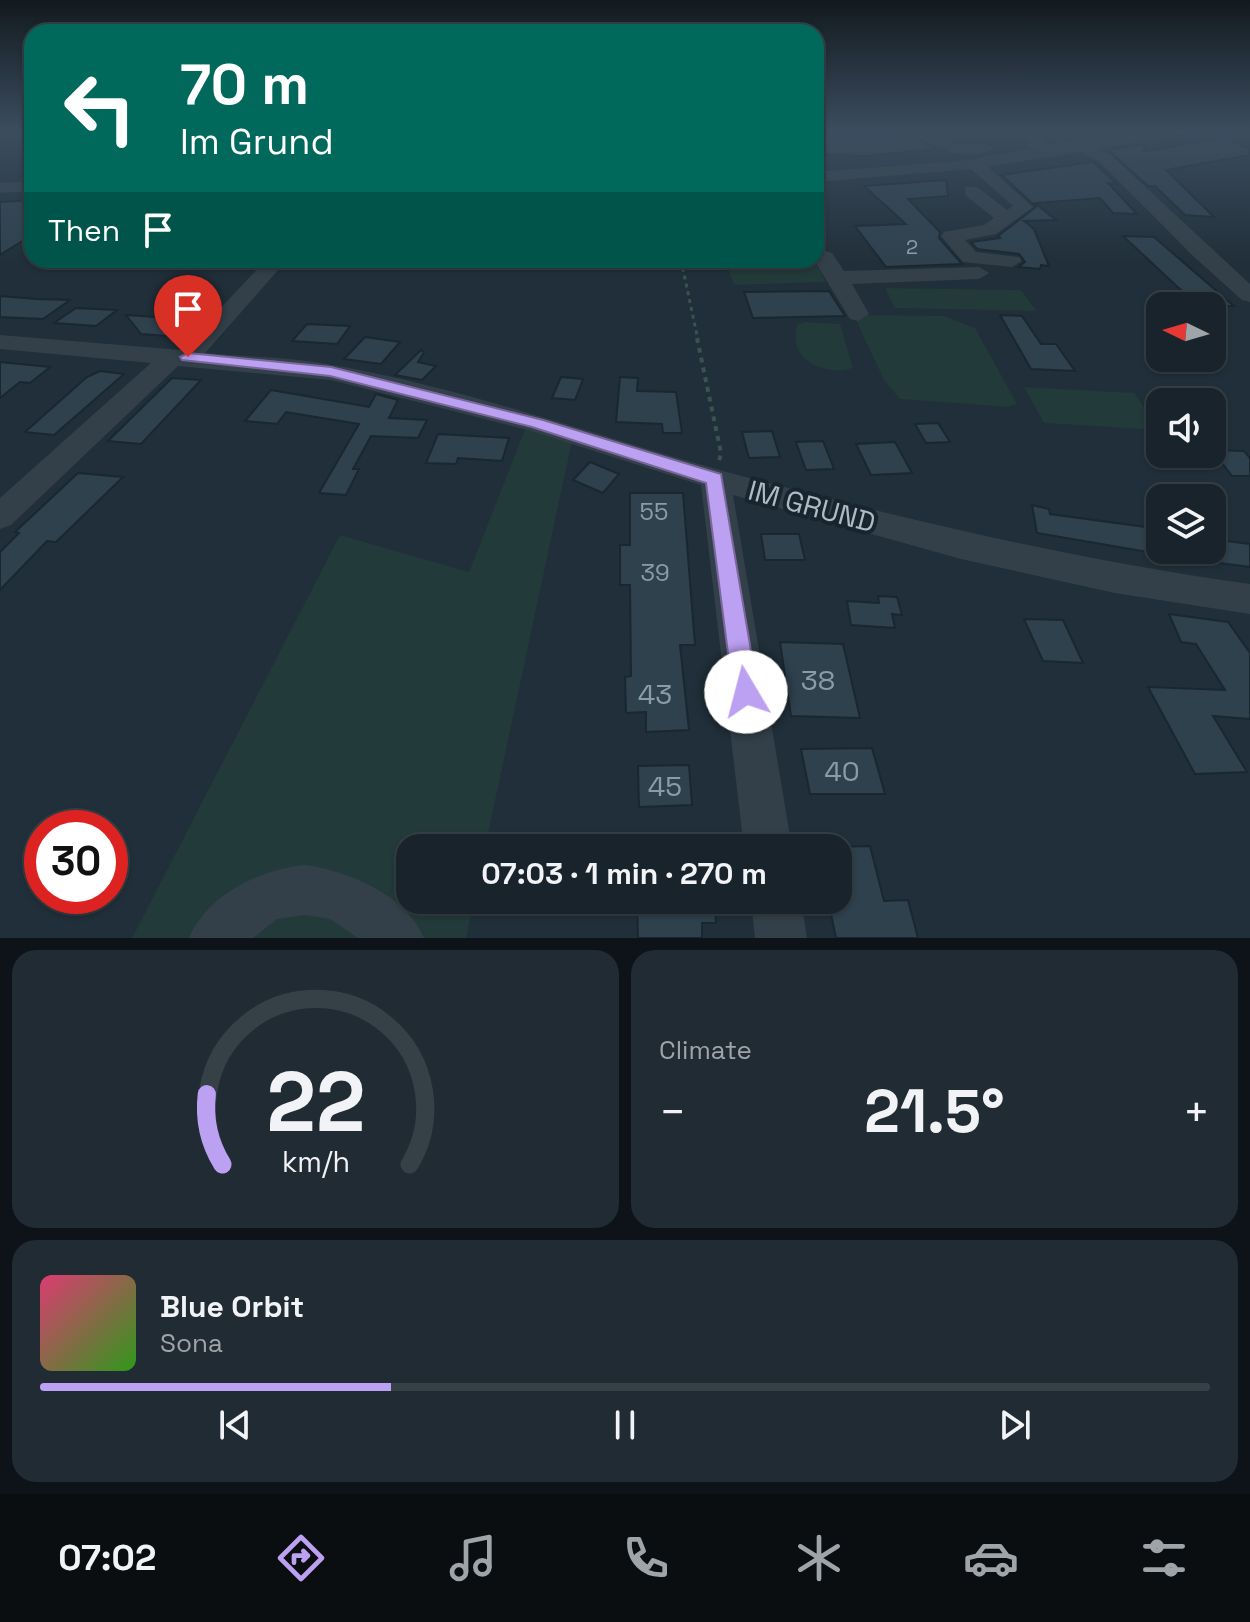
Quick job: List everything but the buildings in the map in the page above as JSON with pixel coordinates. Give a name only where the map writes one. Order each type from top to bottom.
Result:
[{"type":"street","points":[[824,177],[851,175]]},
{"type":"street","points":[[982,175],[1024,203],[1022,211],[989,230],[951,236],[970,258],[1012,261]]},
{"type":"street","points":[[1122,175],[1199,251],[1250,295]]},
{"type":"street","points":[[0,188],[24,186]]},
{"type":"street","points":[[971,191],[1006,219]]},
{"type":"street","points":[[824,257],[858,314]]},
{"type":"street","points":[[0,517],[181,357],[269,268]]},
{"type":"street","points":[[838,278],[979,273]]},
{"type":"street","name":"IM GRUND","points":[[0,342],[331,372],[537,423],[715,479],[961,546],[1115,579],[1250,599]]},
{"type":"street","points":[[715,479],[766,834]]},
{"type":"street","points":[[215,938],[268,897],[303,890],[335,893],[398,938]]},
{"type":"street","points":[[778,914],[781,938]]},
{"type":"path","points":[[683,268],[721,453],[715,479]]},
{"type":"green space","points":[[728,268],[818,268],[826,282],[734,285]]},
{"type":"green space","points":[[885,288],[1021,290],[1037,311],[895,308]]},
{"type":"green space","points":[[867,315],[944,316],[975,328],[1017,404],[1008,407],[900,399],[884,380],[856,320]]},
{"type":"green space","points":[[805,322],[840,324],[853,368],[820,368],[803,356],[795,337],[797,325]]},
{"type":"green space","points":[[1024,387],[1134,393],[1146,410],[1146,429],[1044,423]]},
{"type":"green space","points":[[526,427],[572,441],[488,834],[396,834],[396,914],[471,914],[466,938],[132,938],[340,535],[469,572]]},
{"type":"route","points":[[188,357],[331,372],[537,423],[715,479],[746,692]]}]
